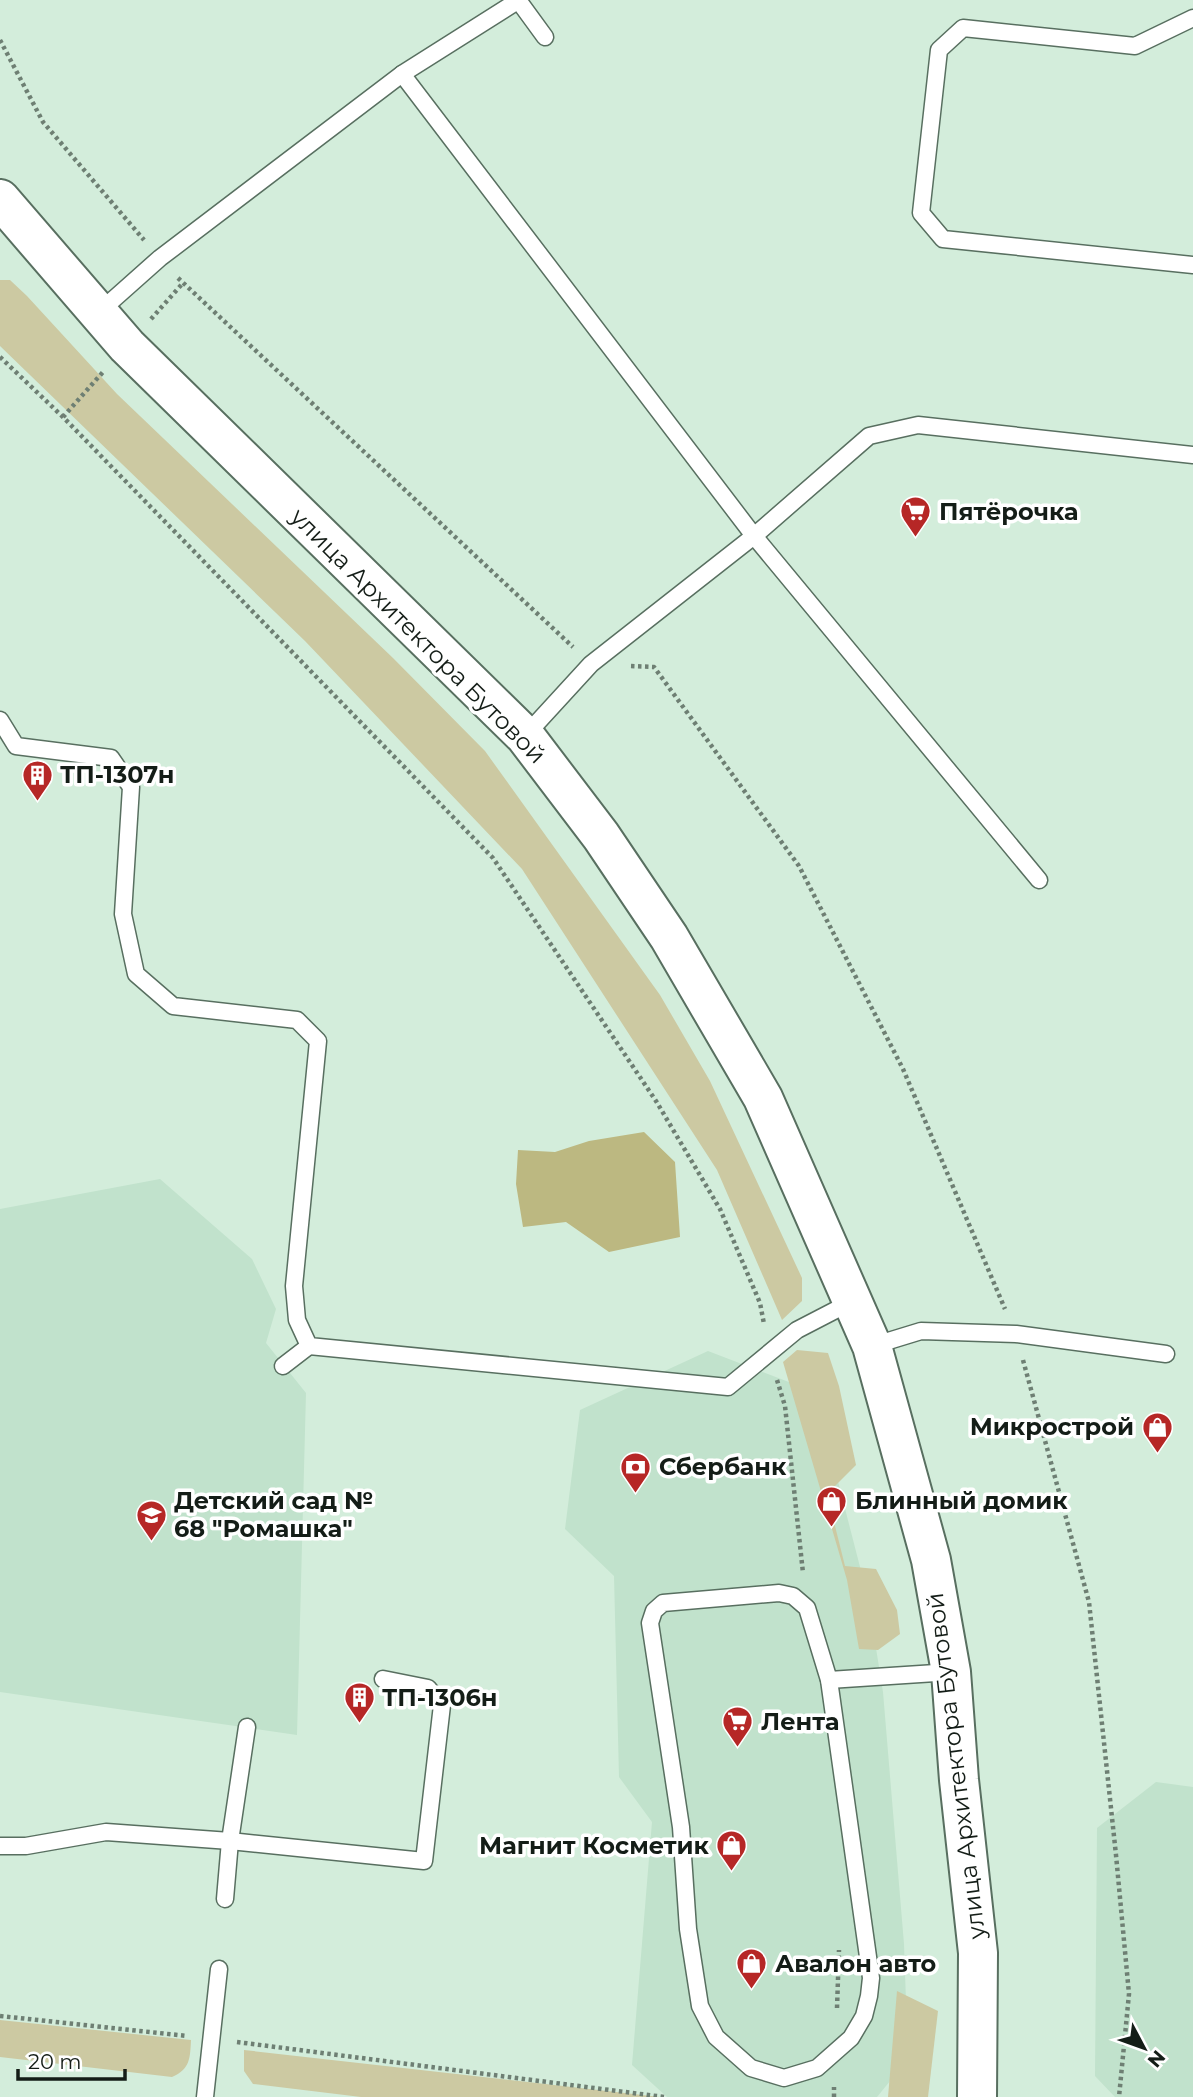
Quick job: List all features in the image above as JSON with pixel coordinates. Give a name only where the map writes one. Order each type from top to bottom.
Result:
[{"type":"main road","name":"улица Архитектора Бутовой","points":[[0,199],[127,346],[525,736],[601,836],[669,937],[763,1098],[872,1346],[931,1560],[951,1672],[959,1780],[978,1953],[977,2097]]},
{"type":"lane","points":[[97,314],[160,258],[402,74],[518,0],[545,37]]},
{"type":"lane","points":[[1193,18],[1135,46],[963,29],[939,50],[921,213],[943,239],[1193,265]]},
{"type":"lane","points":[[402,74],[754,536],[1039,880]]},
{"type":"lane","points":[[525,736],[591,664],[754,536],[869,436],[918,425],[1193,455]]},
{"type":"lane","points":[[0,720],[16,746],[111,758],[131,788],[123,914],[136,974],[173,1006],[297,1020],[318,1041],[294,1286],[297,1320],[309,1346]]},
{"type":"lane","points":[[283,1366],[309,1346],[728,1387],[797,1330],[853,1301]]},
{"type":"lane","points":[[872,1346],[921,1331],[1016,1334],[1166,1354]]},
{"type":"lane","points":[[779,1593],[793,1596],[807,1608],[829,1680],[871,1978],[864,2016],[851,2038],[817,2068],[784,2078],[751,2068],[716,2037],[700,2006],[688,1929],[681,1826],[650,1623],[654,1611],[663,1603],[779,1593]]},
{"type":"lane","points":[[829,1680],[951,1672]]},
{"type":"lane","points":[[0,1846],[26,1846],[106,1832],[230,1841],[424,1861],[442,1705],[428,1688],[383,1679]]},
{"type":"lane","points":[[225,1899],[230,1841],[247,1727]]},
{"type":"lane","points":[[205,2097],[219,1969]]},
{"type":"path","points":[[0,357],[56,411],[493,859],[656,1101],[720,1209],[760,1303],[768,1352],[785,1406],[807,1608]]},
{"type":"path","points":[[834,2097],[839,1938]]},
{"type":"path","points":[[0,2016],[210,2038],[664,2097]]},
{"type":"shaded area","points":[[0,280],[10,280],[27,296],[117,394],[393,658],[485,751],[660,995],[710,1081],[802,1278],[802,1301],[782,1320],[717,1170],[522,869],[305,641],[0,346]]},
{"type":"shaded area","points":[[644,1132],[675,1162],[680,1237],[609,1252],[566,1222],[523,1227],[516,1184],[518,1150],[555,1152],[589,1141]]},
{"type":"shaded area","name":"Детский сад № 68 \"Ромашка\"","points":[[160,1179],[252,1259],[276,1309],[266,1343],[306,1393],[297,1735],[0,1692],[0,1209]]},
{"type":"shaded area","points":[[797,1350],[828,1353],[839,1386],[856,1465],[827,1494],[845,1566],[876,1569],[897,1610],[900,1634],[878,1650],[859,1649],[847,1580],[783,1362]]},
{"type":"shaded area","points":[[708,1351],[815,1392],[868,1598],[883,1692],[904,1944],[908,2059],[877,2097],[667,2097],[632,2065],[652,1822],[619,1777],[614,1576],[565,1529],[580,1410]]},
{"type":"shaded area","points":[[1156,1782],[1193,1787],[1193,2097],[1115,2097],[1095,2076],[1097,1828]]},
{"type":"shaded area","points":[[897,1991],[938,2011],[928,2097],[888,2097]]},
{"type":"shaded area","points":[[0,2020],[191,2040],[189,2058],[186,2067],[172,2077],[0,2057]]},
{"type":"shaded area","points":[[244,2050],[660,2097],[361,2097],[253,2084],[244,2071]]},
{"type":"place","name":"Пятёрочка","points":[[916,539]]},
{"type":"place","name":"ТП-1307н","points":[[37,802]]},
{"type":"place","name":"Микрострой","points":[[1157,1454]]},
{"type":"place","name":"Сбербанк","points":[[636,1494]]},
{"type":"place","name":"Блинный домик","points":[[832,1528]]},
{"type":"place","name":"Детский сад № 68 \"Ромашка\"","points":[[151,1542]]},
{"type":"place","name":"ТП-1306н","points":[[359,1725]]},
{"type":"place","name":"Лента","points":[[738,1749]]},
{"type":"place","name":"Магнит Косметик","points":[[732,1873]]},
{"type":"place","name":"Авалон авто","points":[[752,1991]]}]
